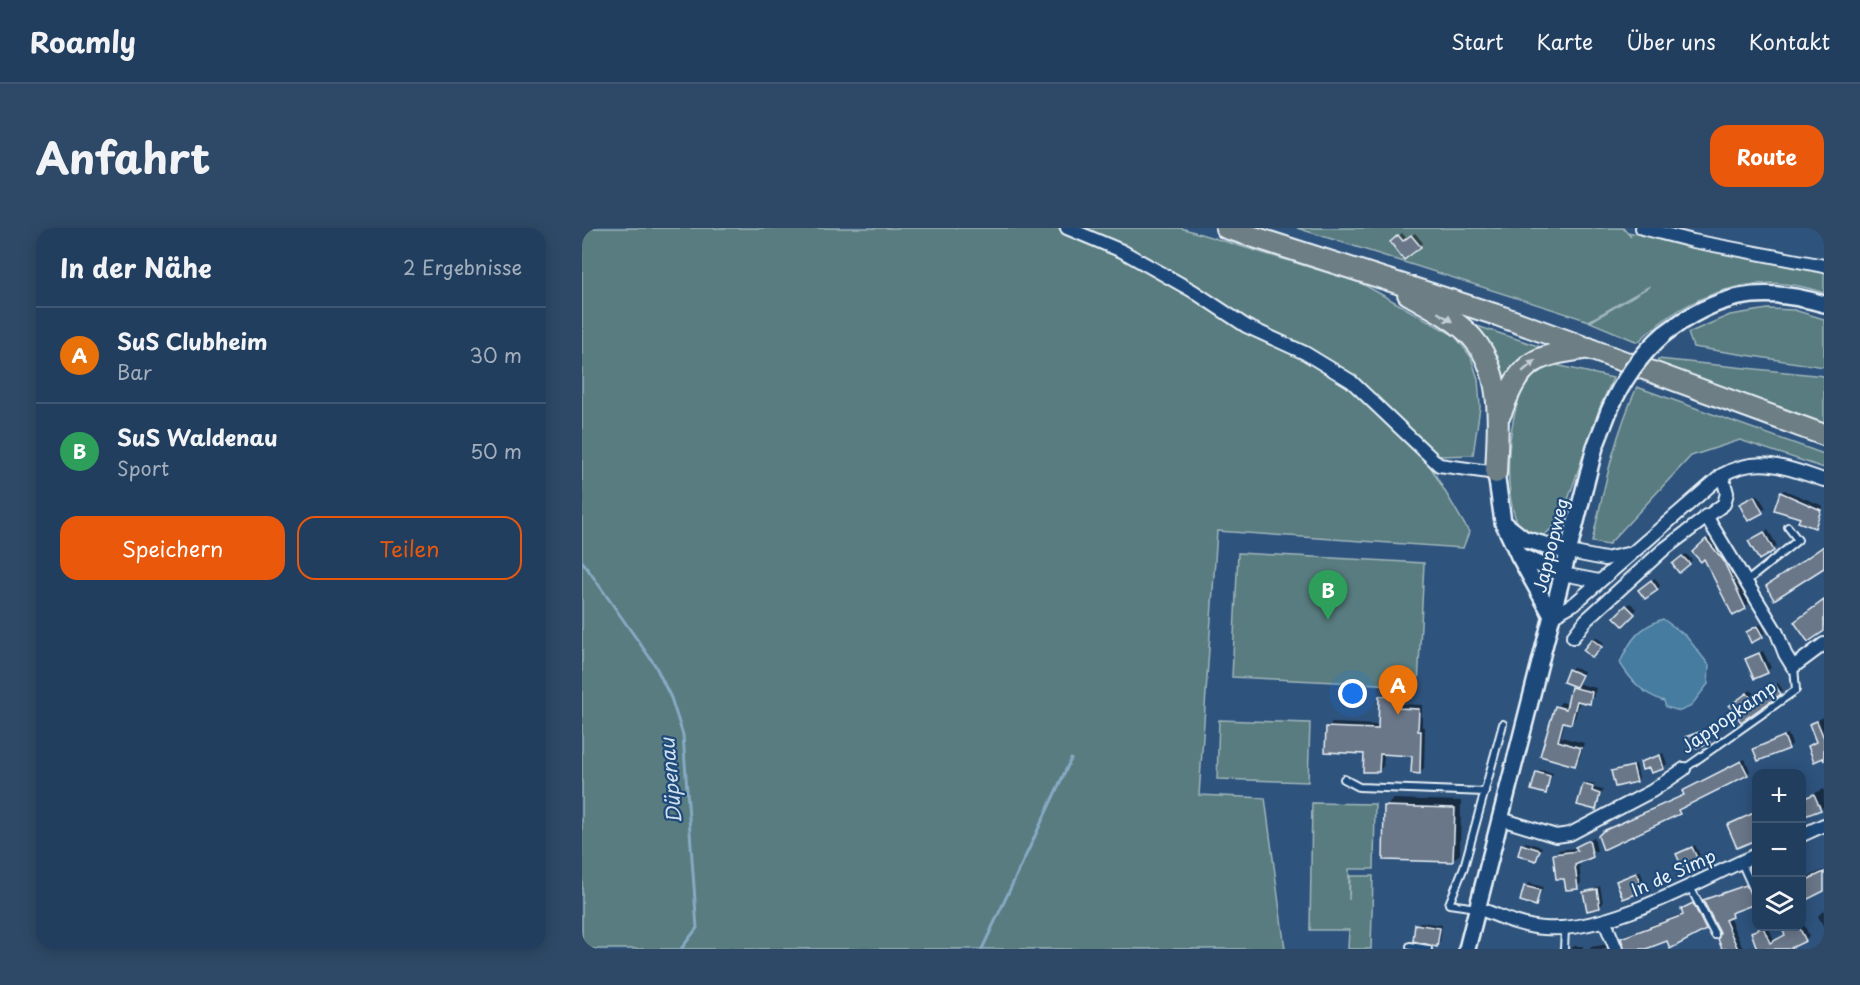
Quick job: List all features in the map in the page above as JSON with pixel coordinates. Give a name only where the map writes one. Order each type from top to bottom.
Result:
[{"type":"main road","points":[[1226,228],[1377,275],[1591,348],[1824,435]]},
{"type":"main road","points":[[1377,275],[1460,326],[1484,352],[1492,371],[1500,416],[1496,473]]},
{"type":"main road","points":[[1500,416],[1518,376],[1530,363],[1549,354],[1591,348]]},
{"type":"street","points":[[1067,228],[1122,251],[1246,326],[1305,353],[1351,381],[1439,465],[1496,473],[1503,522],[1552,616],[1575,603],[1722,475],[1738,466],[1758,463],[1777,465],[1824,480]]},
{"type":"street","points":[[1642,228],[1693,241],[1824,266]]},
{"type":"street","name":"Jappopweg","points":[[1467,949],[1595,447],[1609,411],[1628,374],[1650,346],[1684,318],[1728,298],[1754,294],[1780,294],[1824,304]]},
{"type":"street","points":[[1573,637],[1586,620],[1616,591],[1706,516],[1724,504],[1726,493],[1722,475]]},
{"type":"street","name":"Jappopkamp","points":[[1706,516],[1777,633],[1785,654],[1793,666]]},
{"type":"street","points":[[1503,522],[1524,539],[1569,552],[1605,559],[1631,552]]},
{"type":"street","points":[[1519,556],[1563,574],[1599,581]]},
{"type":"street","points":[[1793,666],[1824,644]]},
{"type":"street","name":"Jappopkamp","points":[[1501,819],[1556,836],[1570,834],[1643,796],[1684,769]]},
{"type":"street","points":[[1806,834],[1824,827]]},
{"type":"street","name":"In de Simp","points":[[1478,908],[1542,928],[1565,929],[1605,922],[1752,857]]},
{"type":"street","points":[[1605,922],[1616,949]]},
{"type":"lane","points":[[1746,582],[1798,540],[1788,527]]},
{"type":"lane","name":"Jappopkamp","points":[[1684,769],[1796,690],[1793,666]]},
{"type":"lane","points":[[1478,908],[1449,904],[1464,867],[1503,724]]},
{"type":"lane","points":[[1344,779],[1359,787],[1485,792]]},
{"type":"lane","points":[[1741,862],[1752,886]]},
{"type":"lane","points":[[1689,885],[1715,935]]},
{"type":"lane","points":[[1564,949],[1565,929]]},
{"type":"lane","points":[[1410,946],[1428,949]]},
{"type":"green space","points":[[582,228],[1181,228],[1361,283],[1455,336],[1471,357],[1478,379],[1480,407],[1473,455],[1439,456],[1430,466],[1469,532],[1463,548],[1217,531],[1199,795],[1265,798],[1285,949],[582,949]]},
{"type":"green space","points":[[1297,228],[1623,228],[1631,237],[1628,232],[1824,273],[1824,293],[1799,286],[1774,283],[1724,290],[1678,311],[1638,342],[1590,322],[1650,286],[1589,321]]},
{"type":"green space","points":[[1768,309],[1794,310],[1824,319],[1824,367],[1693,347],[1688,333],[1730,315]]},
{"type":"green space","points":[[1471,324],[1544,348],[1502,390]]},
{"type":"green space","points":[[1658,359],[1824,376],[1824,423],[1657,362]]},
{"type":"green space","points":[[1556,365],[1613,378],[1600,407],[1561,520],[1543,536],[1529,534],[1523,530],[1513,511],[1510,493],[1509,450],[1516,407],[1523,389],[1536,372]]},
{"type":"green space","points":[[1637,387],[1824,454],[1824,468],[1740,440],[1691,456],[1608,545],[1592,542],[1616,444]]},
{"type":"green space","points":[[1238,553],[1424,563],[1418,686],[1232,677]]},
{"type":"green space","points":[[1219,720],[1310,723],[1308,782],[1217,779]]},
{"type":"green space","points":[[1312,803],[1375,804],[1374,869],[1349,869],[1349,900],[1350,876],[1373,876],[1371,949],[1348,949],[1349,930],[1310,930]]},
{"type":"water","points":[[1663,619],[1686,636],[1709,665],[1708,684],[1690,707],[1680,711],[1666,707],[1664,701],[1644,691],[1620,663],[1636,635]]},
{"type":"building","points":[[1398,235],[1403,241],[1411,235],[1421,247],[1404,260],[1390,242]]},
{"type":"building","points":[[1780,492],[1821,510],[1815,528],[1798,522],[1800,518],[1774,510]]},
{"type":"building","points":[[1754,496],[1763,513],[1748,521],[1739,504]]},
{"type":"building","points":[[1764,532],[1774,551],[1759,560],[1748,541]]},
{"type":"building","points":[[1706,539],[1723,560],[1746,609],[1733,616],[1704,559],[1701,562],[1692,552]]},
{"type":"building","points":[[1824,546],[1824,568],[1774,600],[1766,586]]},
{"type":"building","points":[[1682,556],[1690,564],[1679,573],[1672,564]]},
{"type":"building","points":[[1651,580],[1658,590],[1645,599],[1638,590]]},
{"type":"building","points":[[1824,600],[1824,631],[1808,642],[1794,622]]},
{"type":"building","points":[[1626,605],[1635,614],[1623,626],[1614,617]]},
{"type":"building","points":[[1757,626],[1763,637],[1751,643],[1746,632]]},
{"type":"building","points":[[1592,639],[1602,647],[1592,658],[1583,650]]},
{"type":"building","points":[[1759,653],[1768,673],[1754,679],[1745,659]]},
{"type":"building","points":[[1568,669],[1582,675],[1576,687],[1563,682]]},
{"type":"building","points":[[1775,685],[1781,694],[1741,722],[1729,706],[1747,693],[1753,701]]},
{"type":"building","points":[[1571,687],[1592,692],[1590,704],[1577,701],[1571,724],[1563,722],[1558,741],[1581,748],[1575,766],[1540,756],[1555,706],[1566,709]]},
{"type":"building","points":[[1379,696],[1399,696],[1399,708],[1419,709],[1420,774],[1411,773],[1412,756],[1380,754],[1379,772],[1363,772],[1364,754],[1325,752],[1326,727],[1378,729]]},
{"type":"building","points":[[1817,721],[1824,738],[1824,761],[1823,758],[1814,762],[1808,746],[1816,742],[1809,724]]},
{"type":"building","points":[[1705,730],[1710,743],[1690,750],[1685,737]]},
{"type":"building","points":[[1784,736],[1789,749],[1758,761],[1753,749]]},
{"type":"building","points":[[1660,755],[1664,769],[1651,773],[1649,768],[1642,770],[1640,762]]},
{"type":"building","points":[[1741,761],[1748,775],[1678,810],[1680,814],[1603,850],[1598,836],[1603,831],[1684,795],[1682,791]]},
{"type":"building","points":[[1633,766],[1637,782],[1615,787],[1611,771]]},
{"type":"building","points":[[1536,772],[1550,776],[1546,794],[1531,790]]},
{"type":"building","points":[[1583,784],[1593,787],[1592,791],[1600,794],[1596,810],[1577,805]]},
{"type":"building","points":[[1814,794],[1821,810],[1806,816],[1806,797]]},
{"type":"building","points":[[1384,806],[1455,808],[1453,862],[1383,860]]},
{"type":"building","points":[[1752,814],[1752,842],[1737,848],[1727,825]]},
{"type":"building","points":[[1589,840],[1593,857],[1575,865],[1578,889],[1566,890],[1564,879],[1556,879],[1553,854],[1578,851],[1575,847]]},
{"type":"building","points":[[1521,844],[1540,850],[1536,861],[1518,855]]},
{"type":"building","points":[[1692,847],[1699,862],[1683,869],[1676,854]]},
{"type":"building","points":[[1824,872],[1824,891],[1806,900],[1806,880]]},
{"type":"building","points":[[1636,873],[1644,891],[1623,899],[1616,881]]},
{"type":"building","points":[[1746,885],[1752,898],[1752,905],[1731,913],[1732,917],[1725,920],[1738,949],[1722,949],[1718,939],[1720,933],[1703,900]]},
{"type":"building","points":[[1524,886],[1540,890],[1536,906],[1520,901]]},
{"type":"building","points":[[1597,889],[1600,908],[1587,911],[1583,892]]},
{"type":"building","points":[[1693,903],[1706,930],[1670,949],[1667,941],[1646,949],[1624,949],[1621,938],[1683,915],[1681,909]]},
{"type":"building","points":[[1415,924],[1440,928],[1437,947],[1413,941]]},
{"type":"building","points":[[1765,931],[1770,943],[1785,935],[1783,931],[1801,931],[1806,941],[1789,949],[1757,949],[1751,932]]},
{"type":"waterway","name":"Düpenau","points":[[582,561],[655,665],[671,698],[683,735],[697,928],[681,949]]},
{"type":"waterway","points":[[982,949],[1071,759]]},
{"type":"place","name":"SuS Waldenau","points":[[1328,620]]},
{"type":"place","name":"SuS Clubheim","points":[[1398,715]]}]
